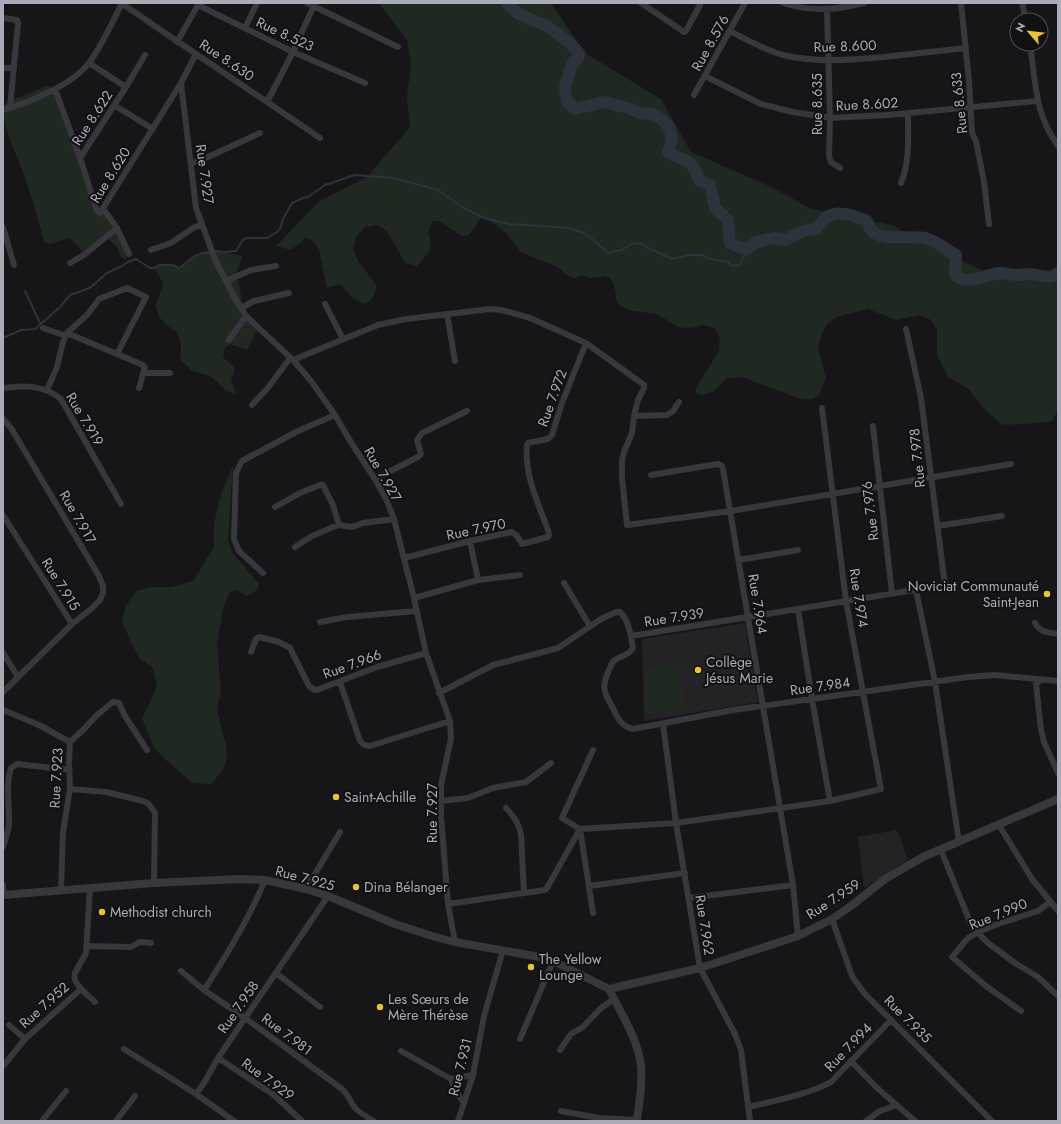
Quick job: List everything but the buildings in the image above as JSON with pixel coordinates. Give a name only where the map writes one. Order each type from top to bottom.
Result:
[{"type":"street","points":[[3,110],[55,89],[78,75],[89,63],[103,42],[122,3]]},
{"type":"street","name":"Rue 8.630","points":[[122,3],[177,42],[320,138]]},
{"type":"street","points":[[245,28],[257,3]]},
{"type":"street","points":[[307,3],[315,5],[398,47]]},
{"type":"street","points":[[641,3],[684,32],[686,31],[701,3]]},
{"type":"street","name":"Rue 8.576","points":[[694,95],[745,3]]},
{"type":"street","points":[[783,3],[794,7],[811,10],[847,8],[864,3]]},
{"type":"street","name":"Rue 8.633","points":[[961,3],[971,106],[972,133],[976,141],[984,182],[988,224]]},
{"type":"street","points":[[177,42],[199,4]]},
{"type":"street","name":"Rue 8.523","points":[[199,4],[294,52],[365,83]]},
{"type":"street","points":[[267,102],[294,52],[315,5]]},
{"type":"street","name":"Rue 8.635","points":[[827,9],[830,118],[829,156],[831,162],[840,168]]},
{"type":"street","points":[[3,18],[17,20],[18,23],[10,108]]},
{"type":"street","name":"Rue 8.600","points":[[730,31],[782,55],[798,58],[829,60],[869,58],[966,48]]},
{"type":"street","points":[[1031,52],[1037,101],[1046,125],[1058,146]]},
{"type":"street","name":"Rue 8.620","points":[[55,89],[97,211],[100,214],[104,210],[181,83],[196,54]]},
{"type":"street","points":[[126,87],[145,55]]},
{"type":"street","name":"Rue 8.622","points":[[80,158],[126,87],[89,63]]},
{"type":"street","points":[[3,68],[14,68]]},
{"type":"street","name":"Rue 8.602","points":[[705,76],[742,96],[761,104],[793,112],[830,118],[908,113],[1037,101]]},
{"type":"street","name":"Rue 7.927","points":[[181,83],[192,163],[196,208],[216,262],[246,316],[291,359],[311,381],[335,415],[375,479],[387,501],[394,519],[426,653],[450,721],[451,739],[442,786],[441,801],[448,904],[455,942]]},
{"type":"street","points":[[114,106],[152,129]]},
{"type":"street","points":[[901,183],[905,173],[907,160],[908,113]]},
{"type":"street","points":[[192,163],[260,133]]},
{"type":"street","points":[[104,210],[117,228],[129,254]]},
{"type":"street","points":[[151,250],[171,243],[193,228],[202,224]]},
{"type":"street","points":[[3,227],[14,265]]},
{"type":"street","points":[[70,263],[84,255],[117,228]]},
{"type":"street","points":[[226,281],[251,270],[276,266]]},
{"type":"street","points":[[47,390],[57,367],[66,334],[88,314],[99,299],[127,288],[146,297],[117,354]]},
{"type":"street","points":[[241,308],[254,301],[289,293]]},
{"type":"street","points":[[325,304],[343,339]]},
{"type":"street","points":[[252,405],[291,359],[378,325],[406,319],[490,309],[502,310],[540,322],[586,344],[644,385],[638,400],[632,433],[622,460],[622,478],[628,524],[731,511],[1011,464]]},
{"type":"street","points":[[447,314],[455,361]]},
{"type":"street","points":[[229,340],[246,316]]},
{"type":"street","points":[[43,328],[66,334],[143,364],[145,367],[139,388]]},
{"type":"street","name":"Rue 7.978","points":[[906,329],[922,398],[945,585]]},
{"type":"street","name":"Rue 7.972","points":[[548,537],[548,530],[532,485],[528,466],[527,445],[528,443],[548,439],[552,435],[562,403],[586,344]]},
{"type":"street","points":[[143,373],[170,373]]},
{"type":"street","name":"Rue 7.919","points":[[3,388],[19,386],[35,387],[53,392],[61,398],[120,504]]},
{"type":"street","points":[[634,416],[667,415],[673,411],[680,402]]},
{"type":"street","name":"Rue 7.974","points":[[822,408],[846,601],[881,789],[830,801]]},
{"type":"street","points":[[375,479],[418,457],[421,454],[417,440],[422,433],[467,411]]},
{"type":"street","points":[[263,573],[239,551],[234,539],[236,473],[238,467],[242,461],[335,415]]},
{"type":"street","name":"Rue 7.917","points":[[3,419],[11,428],[57,504],[99,576],[103,586],[103,594],[100,600],[72,624]]},
{"type":"street","name":"Rue 7.976","points":[[873,426],[892,594]]},
{"type":"street","name":"Rue 7.964","points":[[651,475],[718,464],[722,466],[723,469],[780,808],[798,936]]},
{"type":"street","points":[[275,507],[320,484],[323,485],[333,505],[339,526]]},
{"type":"street","name":"Rue 7.915","points":[[3,515],[72,624],[3,692]]},
{"type":"street","points":[[937,526],[1002,516]]},
{"type":"street","points":[[295,547],[327,528],[339,526],[352,527],[363,523],[394,519]]},
{"type":"street","name":"Rue 7.970","points":[[404,558],[512,532],[517,536],[522,544],[548,537]]},
{"type":"street","points":[[470,541],[478,580]]},
{"type":"street","points":[[739,560],[798,550]]},
{"type":"street","points":[[414,598],[478,580],[520,574]]},
{"type":"street","points":[[564,583],[590,626]]},
{"type":"street","name":"Rue 7.939","points":[[439,693],[493,665],[558,648],[590,626],[616,612],[620,612],[625,618],[631,636],[945,585]]},
{"type":"street","points":[[916,590],[935,682],[959,842]]},
{"type":"street","points":[[593,750],[562,818],[580,829],[676,823],[830,801],[798,609]]},
{"type":"street","points":[[320,622],[347,617],[416,611]]},
{"type":"street","points":[[1035,623],[1041,631],[1058,634]]},
{"type":"street","name":"Rue 7.984","points":[[631,636],[633,648],[628,654],[615,660],[612,664],[605,678],[604,691],[621,724],[627,728],[633,729],[762,706],[985,675],[1058,681]]},
{"type":"street","name":"Rue 7.966","points":[[251,652],[256,640],[259,637],[279,642],[290,648],[309,686],[317,690],[377,667],[426,653]]},
{"type":"street","points":[[3,653],[18,677]]},
{"type":"street","points":[[1041,680],[1036,684],[1041,730],[1044,742],[1058,773]]},
{"type":"street","points":[[340,682],[360,741],[364,745],[370,746],[450,721]]},
{"type":"street","points":[[70,742],[84,730],[96,716],[113,702],[119,703],[125,716],[147,750]]},
{"type":"street","name":"Rue 7.923","points":[[3,710],[39,725],[70,742],[70,789],[63,832],[61,890]]},
{"type":"street","name":"Rue 7.962","points":[[663,724],[676,823],[700,968],[735,1034],[741,1050],[750,1121]]},
{"type":"street","points":[[441,801],[468,798],[493,788],[523,783],[551,763]]},
{"type":"street","points":[[3,847],[8,827],[7,798],[9,773],[11,768],[17,764],[70,770]]},
{"type":"street","points":[[70,789],[106,792],[139,800],[148,804],[152,808],[155,812],[154,884]]},
{"type":"street","name":"Rue 7.959","points":[[610,989],[700,968],[798,936],[832,919],[903,868],[923,857],[1058,799]]},
{"type":"street","points":[[506,808],[515,816],[521,834],[524,893]]},
{"type":"street","points":[[999,825],[1032,878],[1058,912]]},
{"type":"street","points":[[580,829],[593,912]]},
{"type":"street","points":[[448,904],[545,890],[580,829]]},
{"type":"street","points":[[306,889],[340,832]]},
{"type":"street","points":[[941,850],[972,927],[988,943],[1015,963],[1038,977],[1058,996]]},
{"type":"street","points":[[589,886],[685,873]]},
{"type":"street","name":"Rue 7.925","points":[[3,895],[240,879],[265,880],[306,889],[328,896],[395,924],[432,936],[455,942],[540,957],[553,961],[610,989]]},
{"type":"street","points":[[204,990],[229,952],[247,920],[265,880]]},
{"type":"street","points":[[3,885],[3,895]]},
{"type":"street","points":[[688,898],[792,885]]},
{"type":"street","name":"Rue 7.952","points":[[3,1066],[25,1039],[80,989],[74,980],[74,976],[85,958],[90,888]]},
{"type":"street","name":"Rue 7.958","points":[[196,1094],[218,1058],[328,896]]},
{"type":"street","name":"Rue 7.990","points":[[1021,1011],[986,986],[952,957],[968,938],[978,932],[1038,911],[1050,902]]},
{"type":"street","name":"Rue 7.935","points":[[832,919],[855,980],[864,993],[992,1121]]},
{"type":"street","points":[[87,946],[131,947],[140,942],[151,943]]},
{"type":"street","name":"Rue 7.931","points":[[458,1121],[473,1076],[486,1010],[503,950]]},
{"type":"street","points":[[520,1039],[553,961]]},
{"type":"street","name":"Rue 7.981","points":[[181,971],[204,990],[342,1089],[348,1095],[359,1112],[374,1121]]},
{"type":"street","points":[[276,973],[320,1007]]},
{"type":"street","points":[[80,989],[95,1002]]},
{"type":"street","points":[[561,1111],[598,1118],[637,1120],[641,1085],[641,1066],[634,1041],[610,989]]},
{"type":"street","points":[[560,1050],[571,1034],[583,1027],[601,1008],[614,999]]},
{"type":"street","name":"Rue 7.994","points":[[749,1108],[824,1086],[831,1082],[892,1020]]},
{"type":"street","points":[[10,1025],[25,1039]]},
{"type":"street","points":[[124,1050],[196,1094],[234,1121]]},
{"type":"street","points":[[401,1051],[451,1079],[473,1076]]},
{"type":"street","name":"Rue 7.929","points":[[218,1058],[274,1095],[302,1121]]},
{"type":"street","points":[[851,1061],[915,1121]]},
{"type":"street","points":[[451,1079],[455,1090],[464,1104]]},
{"type":"street","points":[[42,1121],[66,1091]]},
{"type":"street","points":[[116,1121],[135,1096]]},
{"type":"street","points":[[866,1121],[880,1111],[897,1105]]},
{"type":"shaded area","points":[[380,3],[551,3],[585,53],[661,99],[691,152],[769,186],[812,209],[892,225],[941,251],[984,271],[1029,280],[1058,277],[1058,410],[1051,422],[1003,425],[984,409],[969,389],[948,377],[937,355],[937,330],[931,320],[920,315],[896,320],[868,309],[837,317],[827,324],[821,335],[818,348],[826,378],[819,395],[813,399],[800,399],[742,377],[727,378],[713,392],[701,395],[696,393],[696,387],[719,351],[720,339],[715,328],[703,325],[691,328],[678,327],[657,314],[633,311],[621,306],[617,303],[614,284],[610,279],[605,276],[592,278],[581,275],[576,278],[570,277],[555,266],[521,252],[506,233],[486,218],[480,219],[469,235],[463,237],[439,221],[433,221],[428,232],[431,245],[430,251],[417,266],[405,263],[387,231],[377,225],[365,227],[356,237],[353,249],[358,261],[377,286],[373,298],[369,302],[363,304],[352,297],[340,284],[327,288],[319,249],[312,240],[306,238],[291,250],[276,246],[320,201],[367,177],[410,127],[407,97],[411,65],[407,40]]},
{"type":"shaded area","points":[[49,86],[56,92],[95,202],[121,234],[128,254],[125,260],[120,256],[117,247],[108,239],[83,253],[69,238],[50,244],[44,242],[24,175],[9,137],[3,114],[3,106],[12,100]]},
{"type":"shaded area","points":[[217,251],[243,256],[237,271],[242,302],[257,330],[247,350],[230,344],[225,348],[223,357],[234,367],[234,373],[231,379],[236,394],[226,391],[212,377],[191,370],[180,359],[181,346],[177,332],[159,317],[156,305],[163,284],[155,268],[167,265],[179,268],[196,255]]},
{"type":"shaded area","points":[[233,465],[228,540],[232,552],[259,584],[257,590],[247,596],[236,590],[230,592],[223,608],[217,644],[221,692],[217,709],[226,746],[227,759],[223,770],[211,784],[193,783],[154,748],[142,719],[157,686],[153,668],[140,659],[122,621],[126,605],[137,591],[150,587],[171,587],[193,581],[214,547],[214,525],[219,500]]},
{"type":"shaded area","name":"Collège Jésus Marie","points":[[745,623],[758,702],[644,721],[642,639]]},
{"type":"shaded area","points":[[680,663],[685,709],[645,715],[645,668]]},
{"type":"shaded area","points":[[896,830],[899,834],[908,860],[864,888],[858,837]]},
{"type":"waterway","points":[[507,3],[519,14],[547,26],[570,43],[579,53],[578,58],[573,62],[565,87],[567,101],[575,109],[604,102],[632,109],[639,113],[652,114],[661,119],[669,127],[672,139],[668,152],[689,162],[694,168],[700,181],[710,185],[715,208],[728,220],[730,243],[746,250],[756,242],[774,238],[785,240],[807,230],[816,229],[827,217],[842,213],[867,221],[871,230],[875,234],[881,236],[919,237],[929,239],[937,243],[956,255],[955,274],[959,278],[970,280],[1000,273],[1016,275],[1032,274],[1051,277],[1058,273]]},
{"type":"waterway","points":[[214,251],[236,251],[243,240],[247,238],[267,238],[280,229],[283,219],[292,203],[308,197],[325,185],[355,175],[393,178],[438,190],[462,207],[484,218],[509,224],[568,228],[585,233],[608,253],[622,250],[631,244],[640,243],[672,259],[689,255],[701,255],[711,259],[728,262],[732,266],[740,265],[746,250]]},
{"type":"waterway","points":[[3,338],[21,330],[35,329],[60,307],[70,295],[91,287],[107,273],[126,263],[136,259],[150,268],[155,268],[159,265],[172,265],[179,268],[196,255],[210,252]]},
{"type":"waterway","points":[[25,291],[40,323]]},
{"type":"place","name":"Noviciat Communauté Saint-Jean","points":[[1047,594]]},
{"type":"place","name":"Collège Jésus Marie","points":[[698,670]]},
{"type":"place","name":"Saint-Achille","points":[[336,797]]},
{"type":"place","name":"Dina Bélanger","points":[[356,887]]},
{"type":"place","name":"Methodist church","points":[[102,912]]},
{"type":"place","name":"The Yellow Lounge","points":[[531,967]]},
{"type":"place","name":"Les Sœurs de Mère Thérèse","points":[[380,1007]]}]
